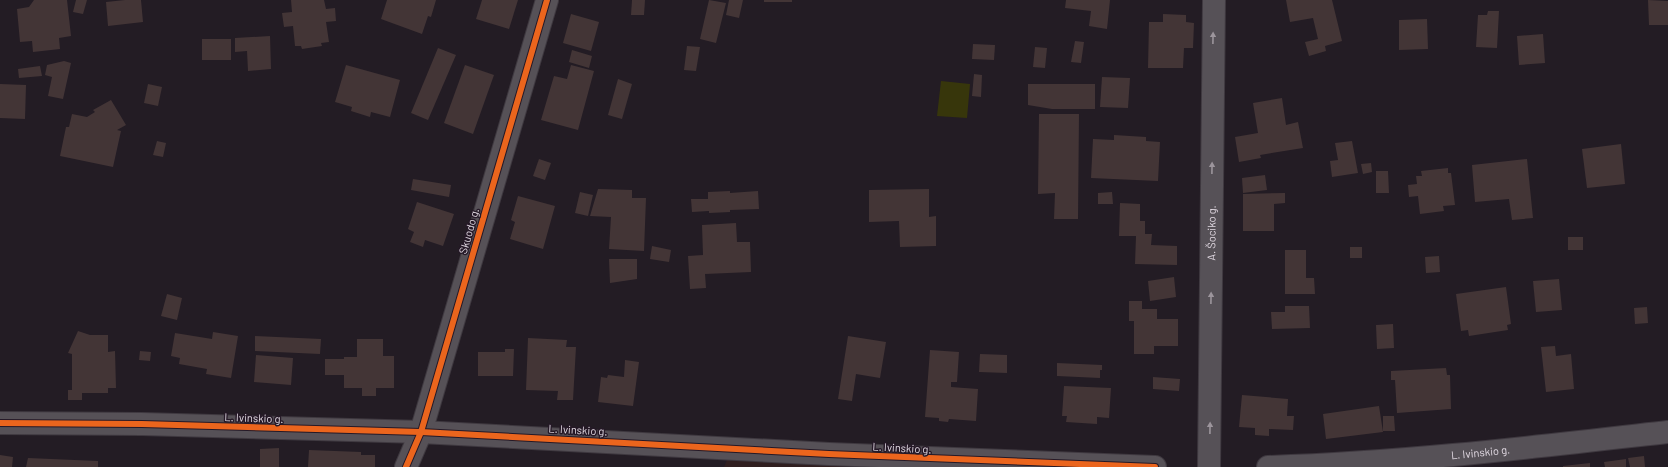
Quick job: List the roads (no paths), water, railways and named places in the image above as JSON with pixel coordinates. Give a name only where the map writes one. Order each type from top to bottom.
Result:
[{"type":"street","name":"Skuodo g.","points":[[406,467],[421,432],[547,0]]},
{"type":"street","name":"A. Šociko g.","points":[[1209,467],[1214,0]]},
{"type":"street","name":"L. Ivinskio g.","points":[[0,423],[142,424],[421,432],[1037,465],[1156,467]]},
{"type":"street","name":"L. Ivinskio g.","points":[[1268,467],[1322,466],[1444,457],[1668,432]]}]
